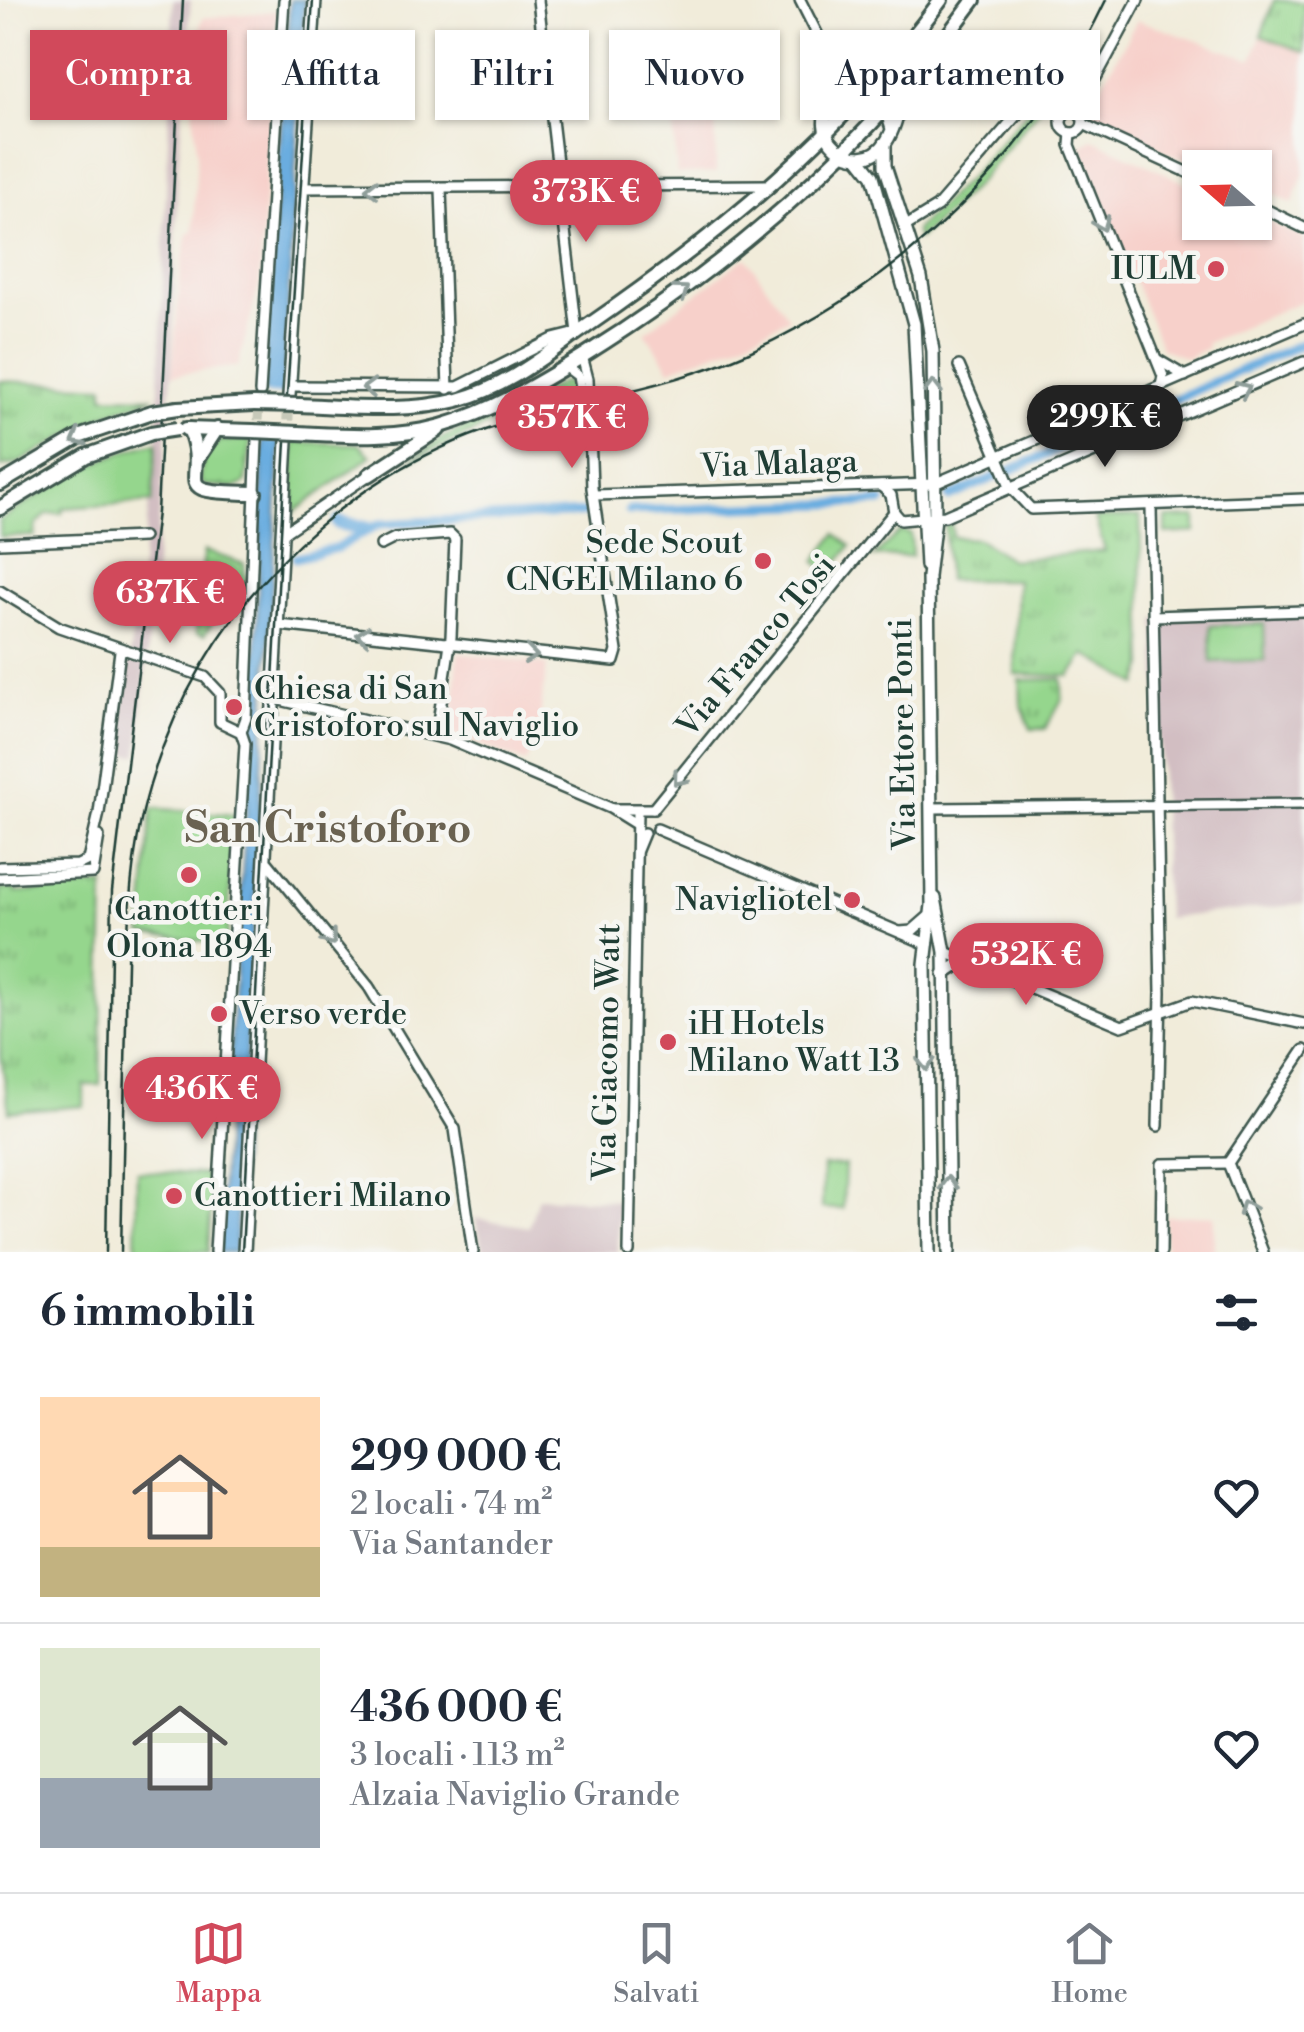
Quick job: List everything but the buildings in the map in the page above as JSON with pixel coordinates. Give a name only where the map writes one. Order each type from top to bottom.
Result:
[{"type":"main road","points":[[914,30],[941,0]]},
{"type":"main road","points":[[950,30],[974,0]]},
{"type":"main road","points":[[3,480],[81,436],[152,412],[293,395],[396,408],[437,404],[484,391],[531,368],[754,203],[837,120]]},
{"type":"main road","points":[[0,508],[86,456],[151,433],[217,429],[292,437],[376,435],[443,425],[502,403],[582,356],[735,251],[874,120]]},
{"type":"main road","points":[[577,334],[582,356]]},
{"type":"main road","points":[[369,474],[443,425]]},
{"type":"main road","points":[[189,429],[194,441],[192,477],[199,488],[255,494]]},
{"type":"main road","points":[[194,463],[217,429]]},
{"type":"main road","points":[[369,474],[383,456],[383,444],[376,435]]},
{"type":"street","points":[[260,392],[284,0]]},
{"type":"street","points":[[315,0],[293,395],[448,389],[554,339],[577,334],[538,0]]},
{"type":"street","points":[[800,0],[815,30]]},
{"type":"street","points":[[1100,70],[1138,0]]},
{"type":"street","points":[[827,120],[826,134],[843,153],[858,157],[885,144],[895,120]]},
{"type":"street","points":[[890,120],[892,129]]},
{"type":"street","points":[[906,226],[937,207],[1013,120]]},
{"type":"street","points":[[1062,120],[1071,133],[1070,145],[1156,358],[1163,377],[1161,386]]},
{"type":"street","points":[[1082,120],[1083,124]]},
{"type":"street","points":[[1071,133],[1083,124]]},
{"type":"street","points":[[1083,124],[1182,170]]},
{"type":"street","name":"Via Ettore Ponti","points":[[885,144],[884,162],[906,226],[930,328],[935,518],[928,578]]},
{"type":"street","name":"Via Ettore Ponti","points":[[858,157],[873,176],[914,324],[920,520],[928,578],[932,808],[932,905],[927,944],[929,1252]]},
{"type":"street","points":[[303,188],[776,184]]},
{"type":"street","points":[[744,186],[754,203]]},
{"type":"street","points":[[441,188],[448,389]]},
{"type":"street","points":[[1272,212],[1304,228]]},
{"type":"street","points":[[575,305],[602,317]]},
{"type":"street","name":"Via Malaga","points":[[594,495],[934,484],[1304,324]]},
{"type":"street","points":[[279,626],[614,661],[616,651],[594,495],[582,356]]},
{"type":"street","points":[[1156,358],[1184,376]]},
{"type":"street","points":[[881,486],[893,500],[894,512],[901,520],[935,518],[1304,362]]},
{"type":"street","points":[[566,366],[580,381],[591,440]]},
{"type":"street","points":[[960,366],[1010,486],[1031,509],[1151,508],[1304,499]]},
{"type":"street","points":[[244,1252],[292,437]]},
{"type":"street","points":[[215,1252],[242,732],[246,718],[257,440]]},
{"type":"street","points":[[284,532],[369,474]]},
{"type":"street","points":[[893,500],[904,483]]},
{"type":"street","points":[[1151,508],[1158,1126]]},
{"type":"street","name":"Via Franco Tosi","points":[[653,810],[894,512]]},
{"type":"street","points":[[382,546],[395,538],[450,534],[455,539],[448,645],[436,736]]},
{"type":"street","points":[[0,544],[144,537]]},
{"type":"street","points":[[0,591],[59,628],[204,677],[220,693],[220,722],[242,732]]},
{"type":"street","points":[[1152,616],[1304,611]]},
{"type":"street","points":[[0,867],[93,874],[120,651]]},
{"type":"street","points":[[276,699],[436,736],[610,808],[638,828],[657,829],[1122,1026],[1192,1001],[1304,1024]]},
{"type":"street","points":[[932,808],[1304,804]]},
{"type":"street","points":[[610,808],[653,810],[659,817],[657,829]]},
{"type":"street","name":"Via Giacomo Watt","points":[[629,1252],[637,812]]},
{"type":"street","points":[[0,878],[62,871],[88,860],[99,814]]},
{"type":"street","points":[[268,864],[369,987],[455,1129],[473,1252]]},
{"type":"street","name":"Via Ettore Ponti","points":[[932,890],[942,919],[945,952],[949,1252]]},
{"type":"street","points":[[899,932],[924,924],[932,905]]},
{"type":"street","points":[[944,974],[964,960]]},
{"type":"street","points":[[1228,1163],[1304,1050]]},
{"type":"street","points":[[927,1114],[947,1113]]},
{"type":"street","points":[[1161,1252],[1162,1164],[1228,1163]]},
{"type":"street","points":[[1228,1163],[1263,1252]]},
{"type":"shaded area","points":[[173,0],[191,0],[189,30],[172,30]]},
{"type":"shaded area","points":[[277,11],[276,30],[247,30],[247,120],[270,120],[259,284],[238,366],[172,375],[181,269],[188,234],[193,232],[197,153],[194,120],[227,120],[227,30],[199,30],[203,18]]},
{"type":"shaded area","name":"IULM","points":[[1137,20],[1252,60],[1261,36],[1304,52],[1304,173],[1293,204],[1272,194],[1272,150],[1182,150],[1182,159],[1100,120],[1100,88]]},
{"type":"shaded area","points":[[169,120],[182,120],[172,375],[138,755],[117,754],[157,442]]},
{"type":"shaded area","points":[[674,120],[716,120],[716,173],[677,174]]},
{"type":"shaded area","name":"IULM","points":[[1093,139],[1182,181],[1182,240],[1272,240],[1272,224],[1304,238],[1304,300],[1206,343],[1207,348],[1186,358],[1161,348],[1081,146]]},
{"type":"shaded area","points":[[746,257],[789,318],[736,345],[670,369],[645,332]]},
{"type":"shaded area","points":[[1304,615],[1304,904],[1166,918],[1155,619]]},
{"type":"shaded area","points":[[458,653],[547,665],[538,733],[526,763],[452,733]]},
{"type":"shaded area","points":[[538,1197],[619,1201],[618,1252],[484,1252],[475,1218],[529,1227]]},
{"type":"shaded area","points":[[1214,1215],[1214,1252],[1165,1252],[1165,1216]]},
{"type":"green space","points":[[1274,0],[1304,3],[1304,52],[1261,36]]},
{"type":"green space","points":[[1020,120],[1030,120],[975,186],[918,239],[915,230],[969,178]]},
{"type":"green space","points":[[0,381],[104,386],[104,396],[154,397],[104,415],[16,464],[0,467]]},
{"type":"green space","points":[[563,382],[572,383],[576,402],[507,417],[409,461],[442,438]]},
{"type":"green space","points":[[220,440],[251,440],[246,483],[234,488],[204,485],[200,479],[203,459]]},
{"type":"green space","points":[[157,442],[152,502],[63,508],[62,513],[47,514],[36,525],[35,536],[0,537],[0,520],[56,485],[115,455]]},
{"type":"green space","points":[[293,442],[359,444],[371,456],[294,512]]},
{"type":"green space","points":[[1140,516],[1144,666],[1138,685],[1085,654],[1070,676],[1015,674],[1017,580],[947,580],[945,526],[951,523],[953,537],[979,539],[1011,560],[1105,551],[1095,518]]},
{"type":"green space","points":[[1196,517],[1196,532],[1166,534],[1166,518]]},
{"type":"green space","points":[[901,531],[911,534],[912,556],[873,557]]},
{"type":"green space","points":[[836,534],[851,546],[829,573],[815,561]]},
{"type":"green space","points":[[204,551],[244,564],[246,586],[226,604],[204,635],[196,633]]},
{"type":"green space","points":[[1264,624],[1265,660],[1211,662],[1210,626]]},
{"type":"green space","points":[[1062,679],[1062,699],[1045,729],[1031,729],[1021,704],[1020,680]]},
{"type":"green space","name":"Canottieri Olona 1894","points":[[152,808],[234,815],[227,944],[142,934]]},
{"type":"green space","points":[[104,885],[100,1085],[84,1085],[84,1106],[9,1112],[0,1048],[0,889],[15,889],[16,893]]},
{"type":"green space","points":[[845,1165],[843,1209],[822,1208],[823,1166]]},
{"type":"green space","name":"Canottieri Milano","points":[[137,1171],[213,1175],[208,1252],[136,1252]]},
{"type":"water","points":[[290,0],[305,0],[303,30],[288,30]]},
{"type":"water","points":[[281,120],[298,120],[235,1252],[217,1252],[256,665],[266,337]]},
{"type":"pier","points":[[259,394],[286,395],[284,441],[258,440]]},
{"type":"waterway","points":[[949,497],[1304,343]]},
{"type":"waterway","points":[[629,511],[882,502]]},
{"type":"waterway","points":[[296,558],[337,548],[379,524],[585,513]]},
{"type":"waterway","points":[[339,523],[366,528]]},
{"type":"tunnel","points":[[257,434],[260,392]]},
{"type":"tunnel","points":[[287,437],[289,396]]},
{"type":"tram line","points":[[287,395],[313,0]]},
{"type":"tram line","points":[[242,1252],[286,441]]},
{"type":"railway","points":[[106,1252],[112,891],[157,512],[183,0]]},
{"type":"railway","points":[[121,1252],[128,932],[142,814],[173,723],[202,665],[239,611],[281,562],[329,518],[382,480],[440,449],[501,425],[717,365],[805,324],[859,290],[911,251],[1002,162],[1076,57],[1106,0]]},
{"type":"place","name":"IULM","points":[[1216,269]]},
{"type":"place","name":"Sede Scout CNGEI Milano 6","points":[[763,561]]},
{"type":"place","name":"Chiesa di San Cristoforo sul Naviglio","points":[[234,707]]},
{"type":"place","name":"Canottieri Olona 1894","points":[[189,875]]},
{"type":"place","name":"Navigliotel","points":[[852,900]]},
{"type":"place","name":"Verso verde","points":[[219,1014]]},
{"type":"place","name":"iH Hotels Milano Watt 13","points":[[668,1042]]},
{"type":"place","name":"Canottieri Milano","points":[[174,1196]]},
{"type":"district","name":"San Cristoforo","points":[[328,829]]}]
